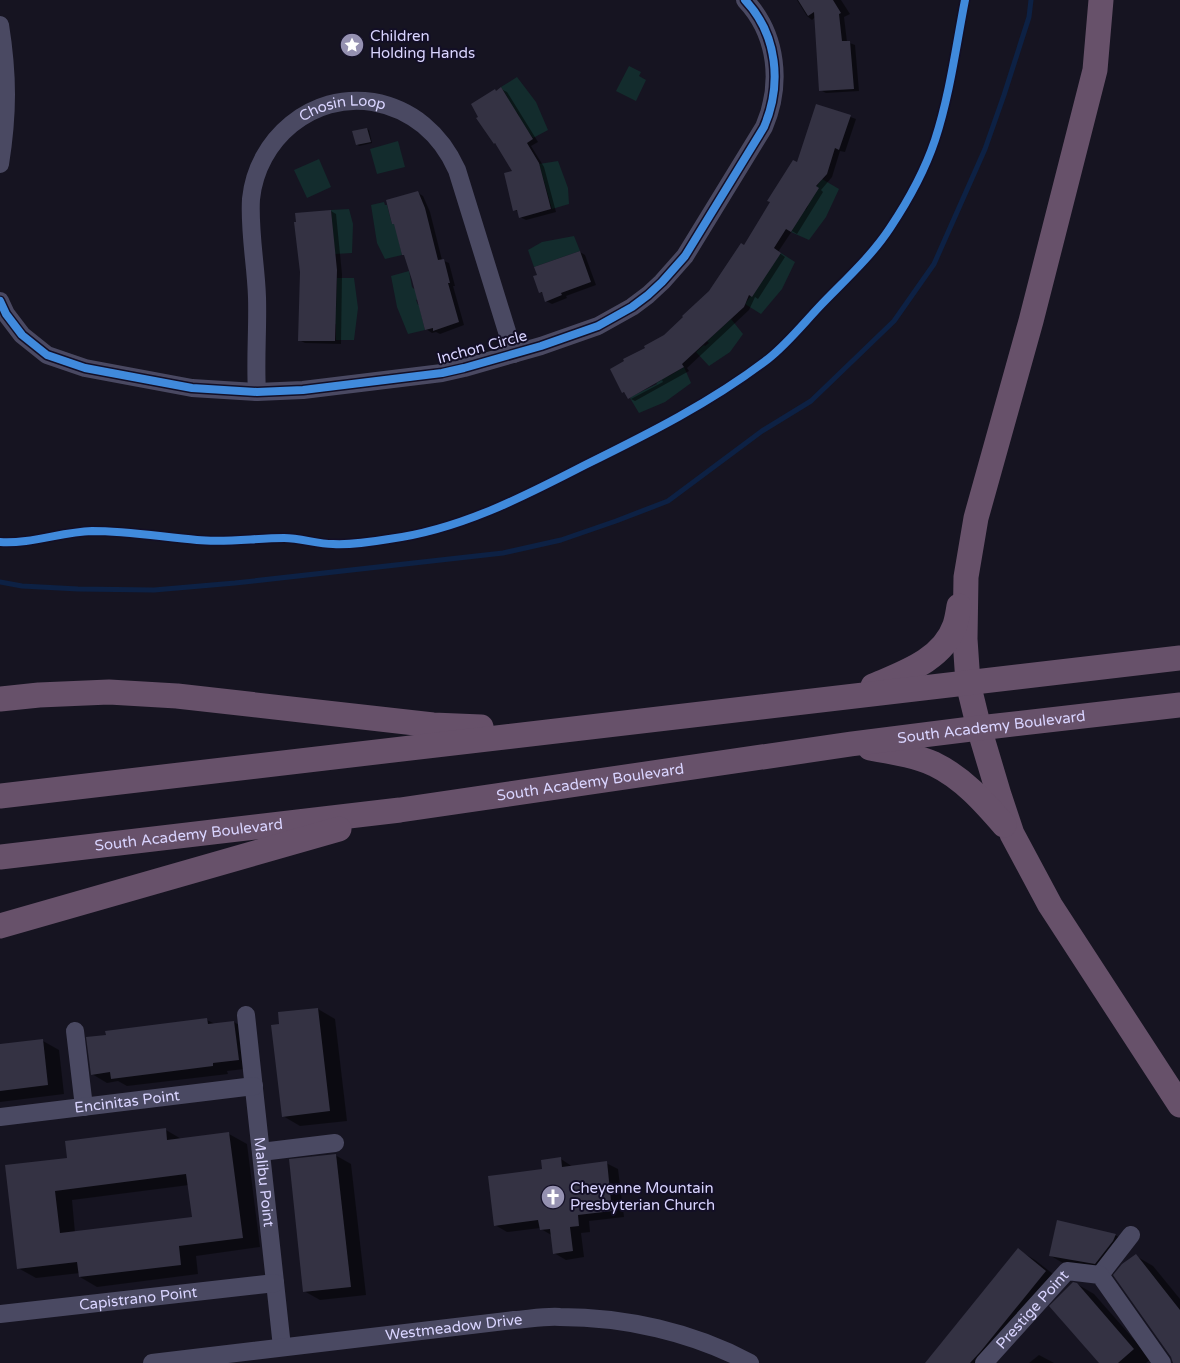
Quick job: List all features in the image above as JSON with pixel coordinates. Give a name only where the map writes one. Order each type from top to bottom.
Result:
[{"type":"highway","points":[[850,697],[922,664],[942,647],[954,627],[966,577],[976,518],[1031,321],[1095,70],[1100,0]]},
{"type":"highway","points":[[966,577],[965,639],[968,683],[998,796],[1012,834],[1050,904],[1180,1105]]},
{"type":"highway","points":[[0,796],[1180,658]]},
{"type":"highway","points":[[0,699],[109,692],[187,698],[433,725],[476,727],[586,726]]},
{"type":"highway","name":"South Academy Boulevard","points":[[0,857],[400,810],[851,744],[1180,705]]},
{"type":"highway","points":[[851,744],[902,754],[934,764],[957,777],[976,794],[1012,834]]},
{"type":"highway","points":[[0,926],[400,810]]},
{"type":"street","name":"Inchon Circle","points":[[0,301],[6,314],[25,339],[47,355],[65,362],[85,368],[192,388],[257,392],[303,390],[442,373],[514,354],[587,330],[618,316],[648,295],[685,256],[764,127],[773,99],[775,72],[771,48],[761,22],[745,0]]},
{"type":"street","points":[[0,25],[5,65],[7,108],[0,164]]},
{"type":"street","name":"Chosin Loop","points":[[257,392],[257,296],[251,217],[251,201],[255,177],[271,144],[289,126],[312,110],[339,103],[370,102],[398,109],[423,124],[444,145],[457,170],[514,354]]},
{"type":"street","name":"Malibu Point","points":[[246,1015],[282,1347]]},
{"type":"street","points":[[75,1031],[84,1107]]},
{"type":"street","name":"Encinitas Point","points":[[0,1117],[254,1086]]},
{"type":"street","points":[[261,1152],[336,1142]]},
{"type":"street","points":[[1131,1235],[1100,1275],[1162,1363]]},
{"type":"street","name":"Prestige Point","points":[[984,1363],[1067,1271],[1100,1275]]},
{"type":"street","name":"Capistrano Point","points":[[0,1314],[275,1283]]},
{"type":"street","name":"Westmeadow Drive","points":[[152,1363],[559,1316],[605,1320],[649,1327],[700,1341],[750,1363]]},
{"type":"green space","points":[[629,66],[641,72],[639,76],[646,80],[636,101],[616,91]]},
{"type":"green space","points":[[517,77],[536,102],[548,130],[533,138],[518,117],[517,112],[512,115],[503,101],[508,98],[501,87]]},
{"type":"green space","points":[[398,141],[405,167],[377,174],[370,149]]},
{"type":"green space","points":[[319,159],[331,187],[307,198],[294,170]]},
{"type":"green space","points":[[558,161],[568,188],[569,204],[552,209],[539,164]]},
{"type":"green space","points":[[822,179],[839,189],[826,217],[809,240],[791,232],[804,209],[806,210],[808,206],[805,203]]},
{"type":"green space","points":[[384,202],[387,205],[392,224],[395,224],[402,255],[385,259],[377,243],[371,205]]},
{"type":"green space","points":[[349,209],[353,224],[352,253],[335,254],[331,210]]},
{"type":"green space","points":[[574,236],[580,251],[534,267],[528,250],[542,242]]},
{"type":"green space","points":[[781,253],[795,262],[782,289],[761,314],[745,304]]},
{"type":"green space","points":[[409,271],[412,287],[414,289],[418,288],[420,298],[416,300],[425,330],[408,334],[397,307],[391,276]]},
{"type":"green space","points":[[337,278],[354,278],[358,308],[354,340],[336,340],[336,324],[331,324],[332,310],[336,309]]},
{"type":"green space","points":[[731,319],[743,334],[730,352],[709,366],[696,352],[709,343],[707,341]]},
{"type":"green space","points":[[684,367],[691,383],[665,402],[639,413],[630,398],[657,384],[654,380],[669,376]]},
{"type":"building","points":[[798,0],[833,0],[841,13],[839,14],[842,41],[850,41],[854,89],[819,91],[814,12],[808,16]]},
{"type":"building","points":[[501,87],[533,139],[527,143],[539,163],[551,209],[519,218],[517,210],[513,211],[504,173],[512,171],[495,143],[476,118],[478,117],[471,104]]},
{"type":"building","points":[[816,104],[851,115],[839,150],[835,148],[827,174],[816,186],[819,188],[791,232],[786,229],[774,248],[781,253],[752,297],[749,295],[744,307],[682,364],[684,367],[628,399],[624,392],[622,393],[610,369],[624,361],[623,359],[645,348],[644,346],[664,335],[709,291],[741,243],[744,245],[770,202],[767,201],[793,160],[797,162]]},
{"type":"building","points":[[367,128],[371,142],[356,145],[352,131]]},
{"type":"building","points":[[418,191],[425,208],[438,260],[444,259],[450,283],[448,283],[459,322],[433,331],[433,328],[425,330],[412,280],[404,255],[402,255],[386,200]]},
{"type":"building","points":[[331,210],[337,270],[335,341],[298,341],[300,272],[294,222],[296,222],[295,213]]},
{"type":"building","points":[[580,251],[591,282],[561,293],[562,295],[545,302],[542,292],[539,293],[533,276],[537,275],[534,267]]},
{"type":"building","points":[[318,1008],[330,1111],[282,1117],[271,1025],[279,1024],[278,1012]]},
{"type":"building","points":[[207,1018],[208,1024],[234,1021],[239,1060],[213,1063],[213,1066],[111,1079],[110,1072],[91,1075],[86,1037],[106,1035],[105,1031]]},
{"type":"building","points":[[43,1039],[48,1085],[0,1091],[0,1044]]},
{"type":"building","points":[[166,1128],[167,1140],[229,1132],[243,1238],[179,1246],[181,1265],[79,1277],[77,1262],[17,1269],[5,1165],[67,1158],[65,1141]],"holes":[[[186,1174],[192,1217],[60,1233],[55,1191]]]},
{"type":"building","points":[[336,1154],[351,1287],[303,1292],[289,1159]]},
{"type":"building","points":[[561,1157],[562,1167],[607,1161],[612,1211],[578,1215],[579,1226],[570,1227],[573,1251],[553,1254],[550,1229],[540,1230],[538,1220],[494,1226],[488,1176],[542,1169],[541,1160]]},
{"type":"building","points":[[1057,1220],[1116,1234],[1113,1241],[1095,1264],[1049,1256]]},
{"type":"building","points":[[1018,1248],[1046,1271],[970,1363],[925,1363]]},
{"type":"building","points":[[1136,1254],[1180,1310],[1180,1363],[1173,1363],[1171,1357],[1113,1275],[1122,1264]]},
{"type":"building","points":[[1073,1282],[1077,1283],[1134,1349],[1118,1363],[1099,1363],[1049,1306]]},
{"type":"waterway","points":[[0,582],[22,586],[78,589],[154,590],[235,583],[503,553],[561,540],[668,501],[762,431],[811,401],[894,321],[934,264],[985,149],[1029,17],[1031,0]]},
{"type":"cycle path","points":[[0,301],[6,314],[22,335],[47,355],[85,368],[192,388],[257,392],[303,390],[442,373],[541,346],[598,326],[632,307],[648,295],[685,256],[764,127],[770,111],[773,94],[775,78],[774,61],[764,29],[756,14],[745,0]]},
{"type":"cycle path","points":[[0,542],[23,541],[92,531],[208,541],[284,538],[327,544],[354,544],[415,535],[490,511],[538,489],[679,416],[747,375],[775,353],[883,239],[916,185],[935,140],[949,88],[965,0]]},
{"type":"place","name":"Children Holding Hands","points":[[352,45]]},
{"type":"place","name":"Cheyenne Mountain Presbyterian Church","points":[[553,1197]]}]
